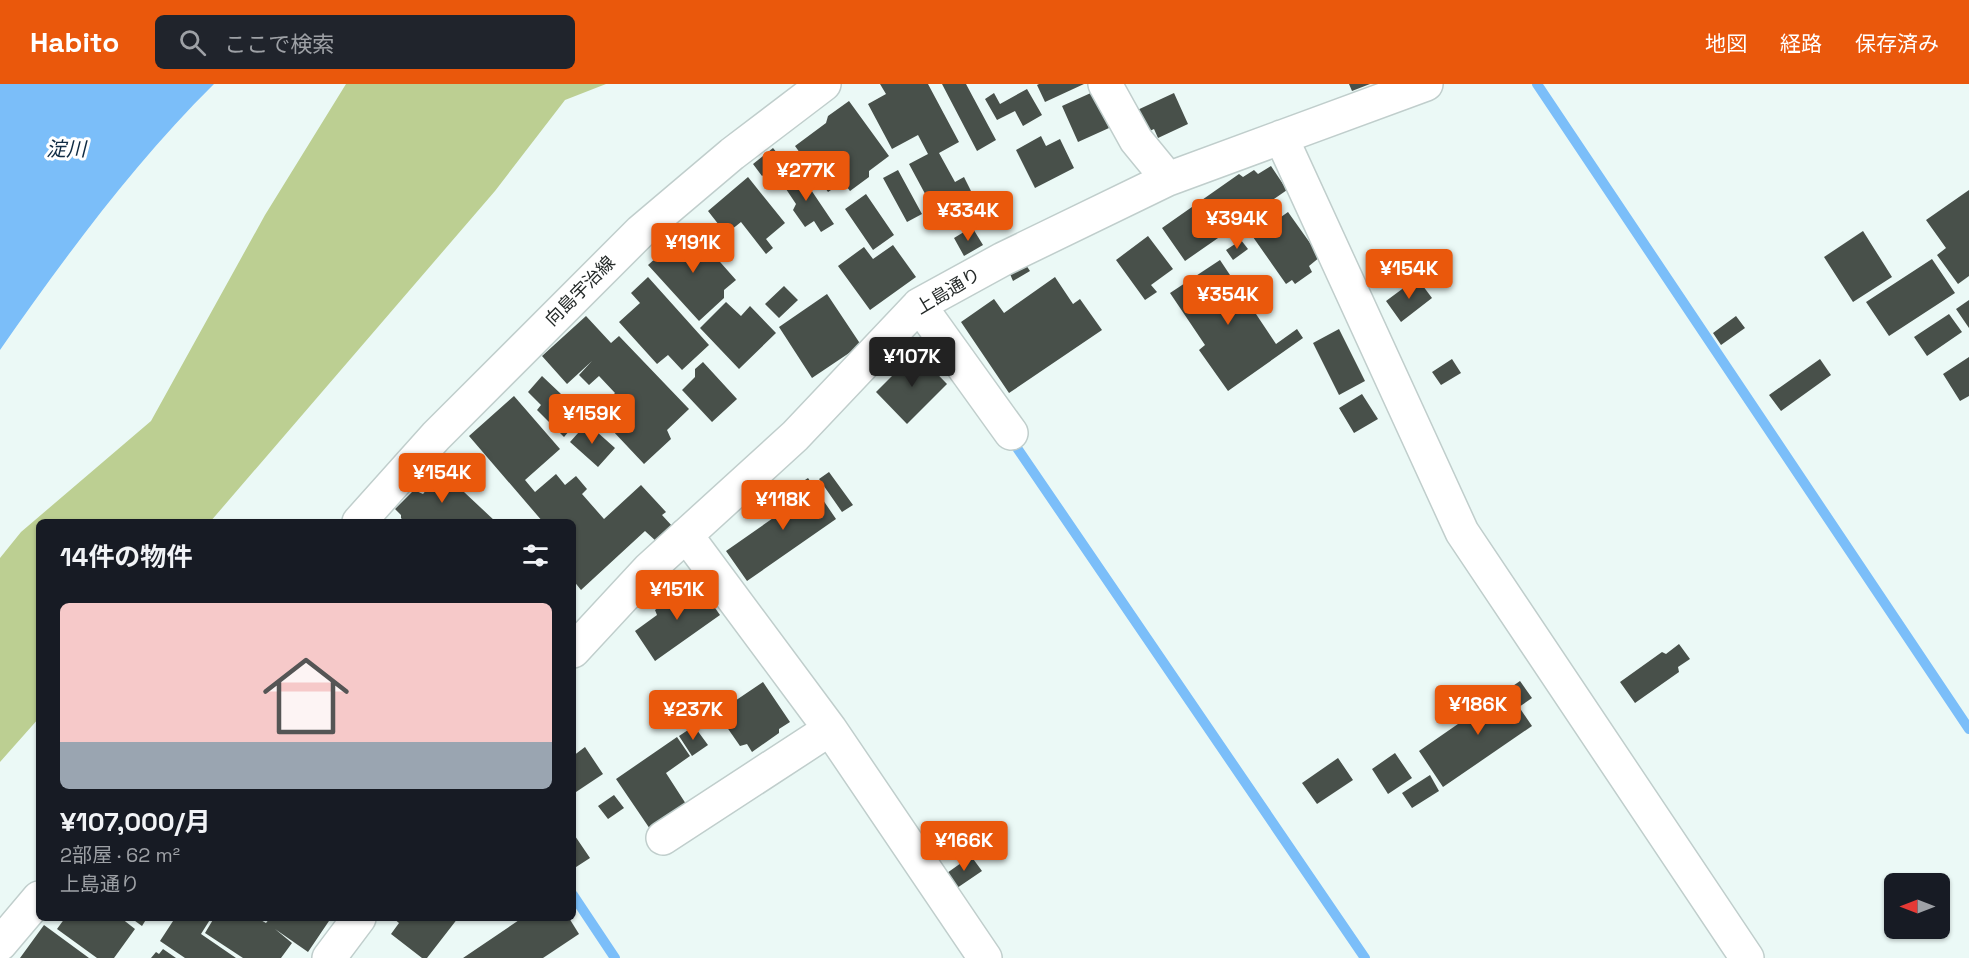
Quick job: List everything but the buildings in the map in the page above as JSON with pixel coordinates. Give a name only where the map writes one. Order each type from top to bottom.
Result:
[{"type":"street","name":"向島宇治線","points":[[362,519],[436,436],[641,231],[732,154],[824,84]]},
{"type":"street","points":[[1105,84],[1136,140],[1168,179]]},
{"type":"street","name":"上島通り","points":[[576,648],[649,569],[795,436],[919,304],[1003,259],[1168,179],[1426,84]]},
{"type":"street","points":[[1281,137],[1462,532],[1747,958]]},
{"type":"street","points":[[919,304],[1011,433]]},
{"type":"street","points":[[686,534],[830,729],[985,958]]},
{"type":"street","points":[[663,838],[830,729]]},
{"type":"street","points":[[0,944],[36,902]]},
{"type":"street","points":[[329,958],[357,921]]},
{"type":"green space","points":[[346,84],[606,84],[565,100],[495,191],[213,519],[36,519],[151,421],[265,215]]},
{"type":"green space","points":[[36,519],[36,721],[0,762],[0,558],[21,532]]},
{"type":"water","name":"淀川","points":[[0,84],[214,84],[156,146],[101,212],[49,280],[0,350]]},
{"type":"waterway","points":[[1537,84],[1969,729]]},
{"type":"waterway","points":[[1015,445],[1365,958]]},
{"type":"waterway","points":[[576,900],[615,958]]}]
